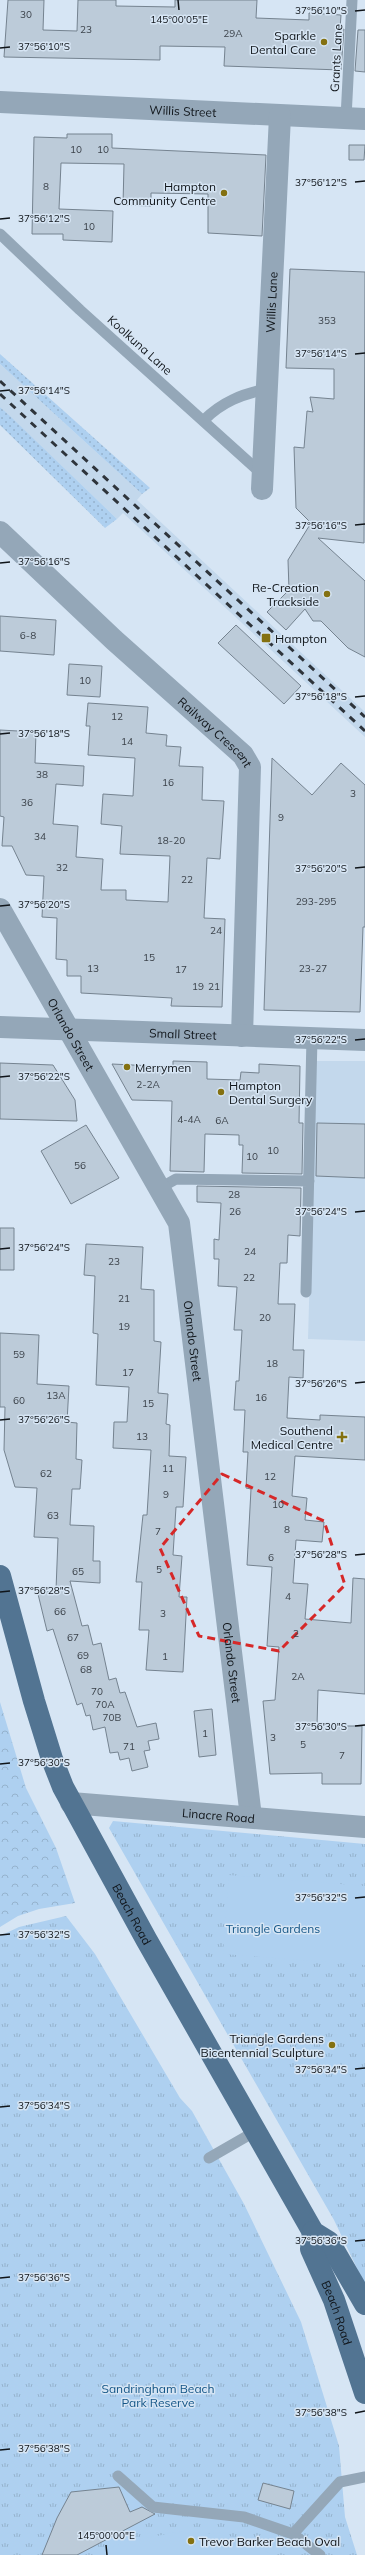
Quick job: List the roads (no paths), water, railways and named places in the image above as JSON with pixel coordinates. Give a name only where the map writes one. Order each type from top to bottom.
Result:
[{"type":"main road","name":"Beach Road","points":[[0,1576],[46,1741],[71,1802],[313,2232],[329,2242],[365,2304]]},
{"type":"main road","name":"Beach Road","points":[[313,2232],[311,2249],[334,2300],[365,2393]]},
{"type":"street","name":"Willis Street","points":[[0,102],[356,119]]},
{"type":"street","name":"Willis Lane","points":[[263,482],[280,116]]},
{"type":"street","name":"Railway Crescent","points":[[0,532],[114,640],[243,755],[250,767],[242,1036]]},
{"type":"street","name":"Orlando Street","points":[[0,909],[179,1223],[251,1817]]},
{"type":"street","name":"Small Street","points":[[0,1027],[365,1040]]},
{"type":"street","name":"Linacre Road","points":[[71,1802],[365,1827]]},
{"type":"lane","name":"Grants Lane","points":[[352,0],[356,119]]},
{"type":"lane","name":"Koolkuna Lane","points":[[0,234],[80,310],[204,420],[263,482]]},
{"type":"lane","points":[[204,420],[216,408],[243,394],[267,389]]},
{"type":"lane","points":[[306,1292],[312,1038]]},
{"type":"lane","points":[[160,1188],[176,1179],[309,1181]]},
{"type":"lane","points":[[209,2158],[256,2132]]},
{"type":"lane","points":[[118,2476],[153,2507],[244,2517],[293,2534],[320,2555]]},
{"type":"lane","points":[[293,2534],[340,2482],[365,2477]]},
{"type":"railway","points":[[0,381],[365,717]]},
{"type":"railway","points":[[0,394],[365,731]]},
{"type":"place","name":"Sparkle Dental Care","points":[[324,42]]},
{"type":"place","name":"Hampton Community Centre","points":[[224,193]]},
{"type":"place","name":"Re-Creation Trackside","points":[[327,594]]},
{"type":"place","name":"Hampton","points":[[266,638]]},
{"type":"place","name":"Merrymen","points":[[127,1067]]},
{"type":"place","name":"Hampton Dental Surgery","points":[[221,1092]]},
{"type":"place","name":"Southend Medical Centre","points":[[342,1437]]},
{"type":"place","name":"Triangle Gardens Bicentennial Sculpture","points":[[332,2045]]},
{"type":"place","name":"Trevor Barker Beach Oval","points":[[191,2541]]},
{"type":"park label","name":"Triangle Gardens","points":[[273,1928]]},
{"type":"park label","name":"Sandringham Beach Park Reserve","points":[[158,2395]]}]
